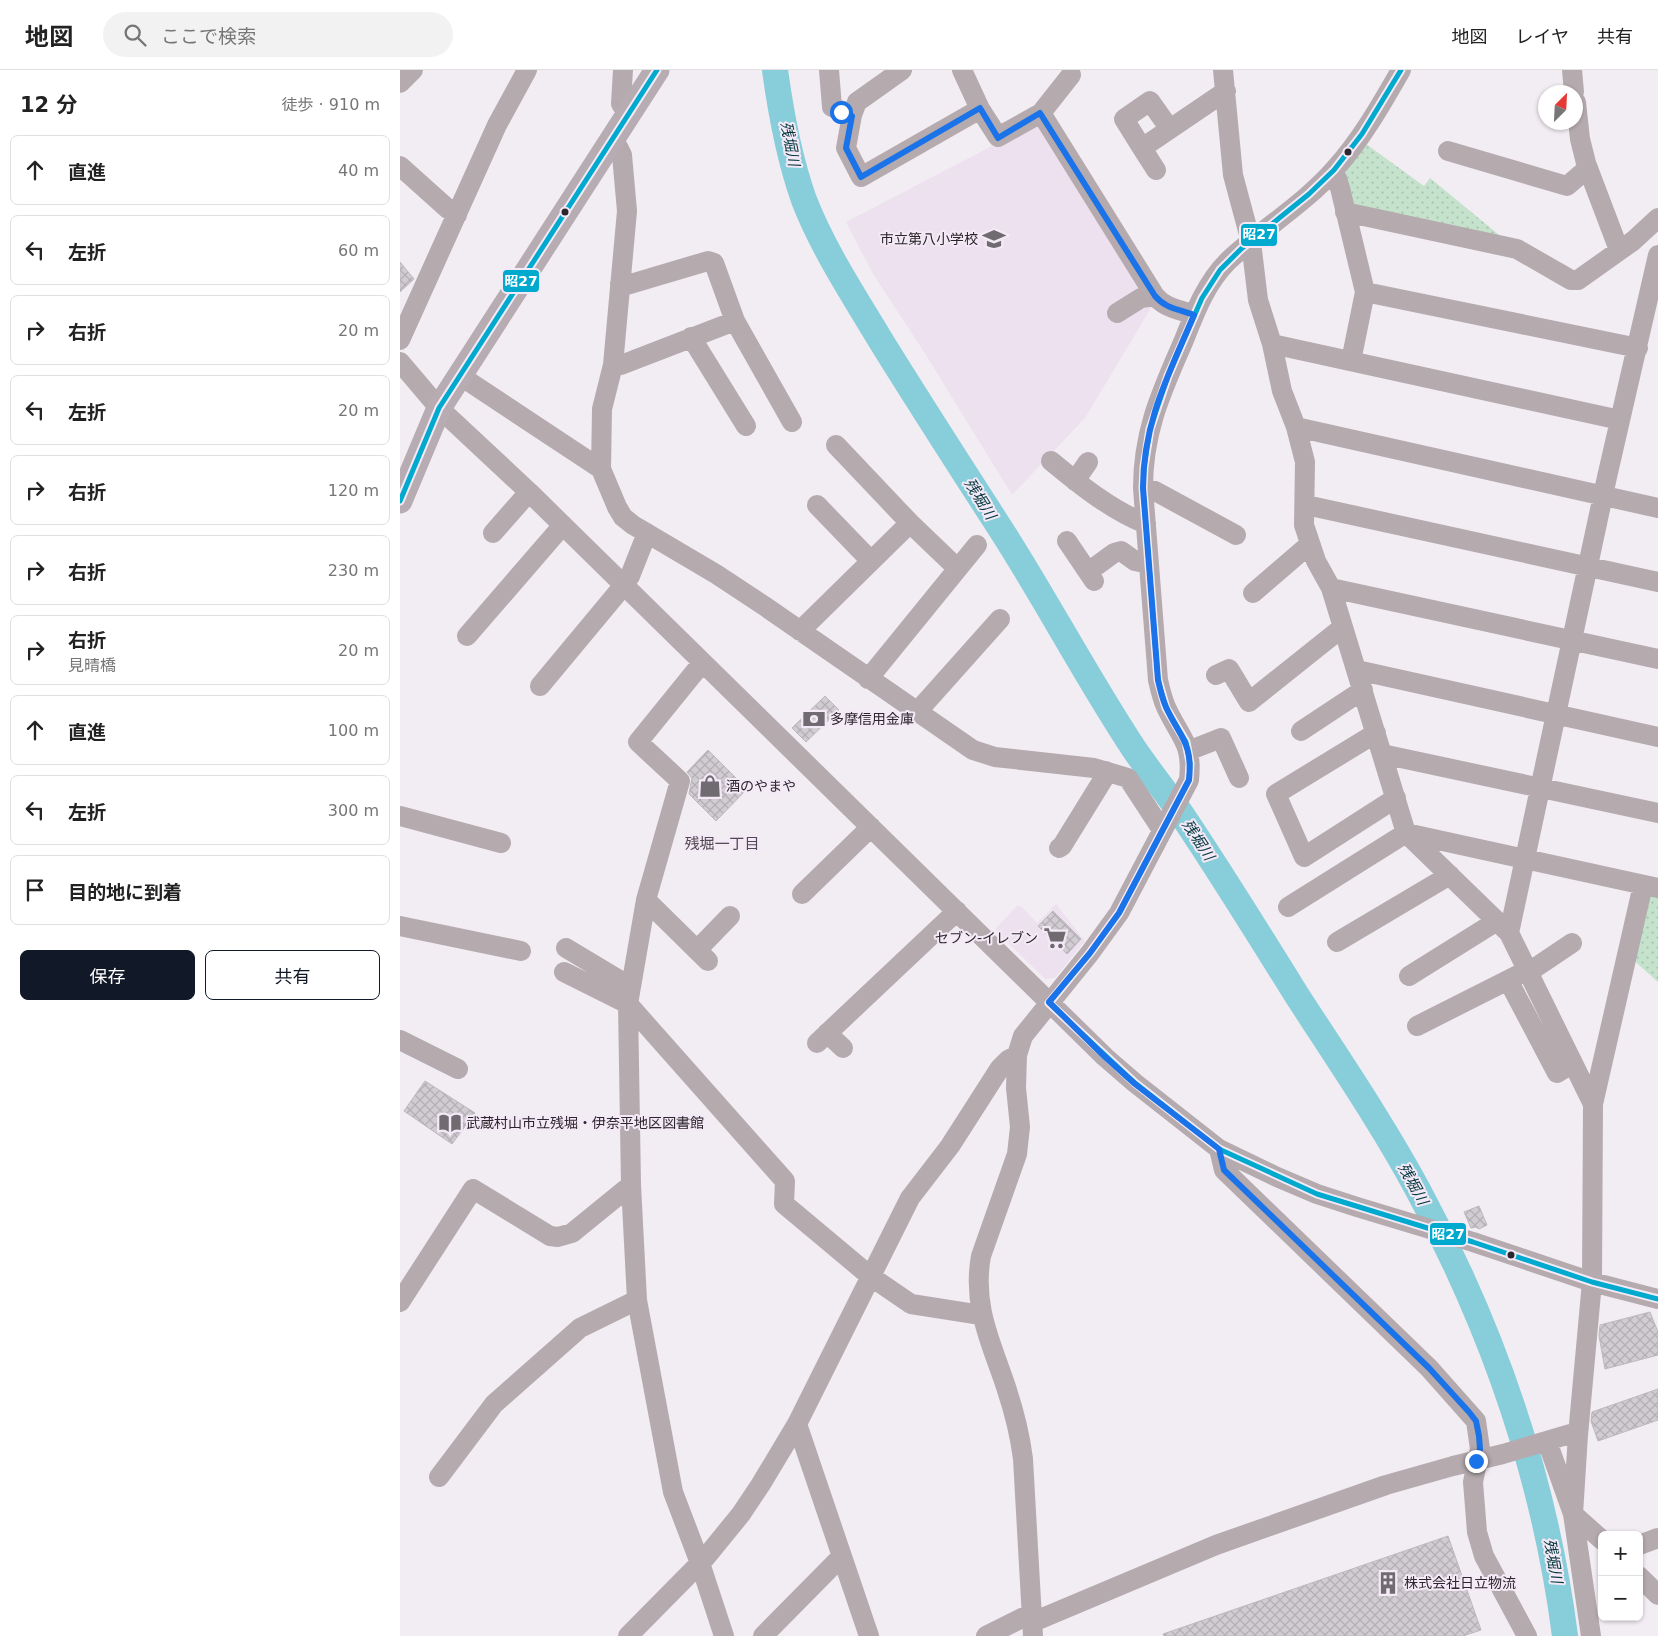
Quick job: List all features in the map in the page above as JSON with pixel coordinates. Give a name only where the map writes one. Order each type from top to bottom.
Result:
[{"type":"main road","points":[[400,501],[439,408],[657,70]]},
{"type":"street","points":[[400,83],[413,70]]},
{"type":"street","points":[[400,340],[497,125],[527,70]]},
{"type":"street","points":[[829,70],[832,107],[852,116]]},
{"type":"street","points":[[902,70],[857,102],[852,116],[846,148],[861,177],[980,108]]},
{"type":"street","points":[[962,70],[980,108],[998,138],[1040,113],[1071,75]]},
{"type":"street","points":[[1223,70],[1233,175],[1251,242],[1258,300],[1272,344],[1282,391],[1296,427],[1305,462],[1306,505],[1304,525],[1316,561],[1331,588],[1406,834],[1503,927],[1528,971],[1593,1104]]},
{"type":"street","points":[[1032,1624],[1024,1459],[1021,1437],[981,1315],[978,1293],[981,1256],[1017,1154],[1020,1127],[1016,1088],[1017,1055],[1023,1036],[1090,953],[1119,913],[1187,786],[1190,771],[1186,742],[1166,708],[1158,680],[1143,488],[1144,458],[1152,419],[1158,400],[1194,315],[1213,280],[1227,262],[1304,200],[1334,170],[1355,144],[1401,70]]},
{"type":"street","points":[[1572,70],[1573,85]]},
{"type":"street","points":[[620,71],[621,104],[628,114]]},
{"type":"street","points":[[1142,148],[1226,91]]},
{"type":"street","points":[[1156,170],[1124,119],[1150,101],[1170,128]]},
{"type":"street","points":[[1040,113],[1161,304],[1168,308],[1194,315]]},
{"type":"street","points":[[1579,130],[1588,168],[1619,250]]},
{"type":"street","points":[[611,141],[618,147],[622,155],[627,211],[613,365],[602,409],[601,468],[623,517],[646,533],[716,574],[973,750],[995,757],[1100,769],[1128,778],[1163,829]]},
{"type":"street","points":[[1448,151],[1567,186],[1588,168]]},
{"type":"street","points":[[400,166],[456,215]]},
{"type":"street","points":[[1334,170],[1366,292],[1351,361]]},
{"type":"street","points":[[1345,212],[1517,248],[1571,280],[1578,280],[1633,241],[1658,218]]},
{"type":"street","points":[[1409,976],[1503,927],[1525,859],[1603,497],[1658,256]]},
{"type":"street","points":[[620,284],[627,285],[708,261],[714,263],[735,321],[792,422]]},
{"type":"street","points":[[1366,292],[1638,348]]},
{"type":"street","points":[[1117,313],[1141,298],[1155,296]]},
{"type":"street","points":[[613,365],[620,365],[735,321]]},
{"type":"street","points":[[691,337],[746,426]]},
{"type":"street","points":[[1272,344],[1620,420]]},
{"type":"street","points":[[400,362],[439,408],[563,525],[1105,1057],[1135,1084],[1219,1149],[1317,1194],[1473,1242],[1592,1282],[1658,1299]]},
{"type":"street","points":[[459,375],[601,468]]},
{"type":"street","points":[[1296,427],[1658,508]]},
{"type":"street","points":[[836,445],[910,523],[957,568]]},
{"type":"street","points":[[1052,461],[1075,481],[1128,517],[1146,524]]},
{"type":"street","points":[[1075,481],[1088,462]]},
{"type":"street","points":[[1143,488],[1155,491],[1236,535]]},
{"type":"street","points":[[493,533],[529,492]]},
{"type":"street","points":[[817,505],[871,560]]},
{"type":"street","points":[[1306,505],[1658,582]]},
{"type":"street","points":[[800,631],[910,523]]},
{"type":"street","points":[[467,636],[563,525]]},
{"type":"street","points":[[540,686],[624,585],[630,576],[646,533]]},
{"type":"street","points":[[1068,541],[1091,576],[1114,552],[1121,551],[1135,561],[1149,564]]},
{"type":"street","points":[[1253,593],[1310,544]]},
{"type":"street","points":[[868,679],[977,545]]},
{"type":"street","points":[[1331,588],[1658,659]]},
{"type":"street","points":[[917,712],[1000,619]]},
{"type":"street","points":[[1216,675],[1229,669],[1249,702],[1343,627]]},
{"type":"street","points":[[702,662],[638,742],[680,781],[646,900],[629,995],[631,1185],[637,1300],[673,1492],[700,1563],[724,1636]]},
{"type":"street","points":[[1357,670],[1658,737]]},
{"type":"street","points":[[1301,731],[1363,690]]},
{"type":"street","points":[[1376,733],[1276,794],[1304,857],[1396,798]]},
{"type":"street","points":[[1188,751],[1221,738],[1239,778]]},
{"type":"street","points":[[1382,754],[1658,813]]},
{"type":"street","points":[[1059,848],[1104,778],[1100,769]]},
{"type":"street","points":[[400,816],[501,843]]},
{"type":"street","points":[[802,894],[870,827]]},
{"type":"street","points":[[1288,907],[1406,834],[1651,886],[1593,1104],[1592,1282],[1573,1514],[1592,1636]]},
{"type":"street","points":[[1337,942],[1450,875]]},
{"type":"street","points":[[646,900],[703,956],[730,916]]},
{"type":"street","points":[[843,1048],[822,1038],[957,912]]},
{"type":"street","points":[[400,926],[521,951]]},
{"type":"street","points":[[1417,1026],[1528,971],[1572,943]]},
{"type":"street","points":[[566,948],[629,995],[785,1181],[784,1204],[870,1276],[911,1304],[981,1315]]},
{"type":"street","points":[[564,972],[629,995]]},
{"type":"street","points":[[1508,980],[1556,1073],[1573,1063]]},
{"type":"street","points":[[400,1040],[458,1069]]},
{"type":"street","points":[[628,1636],[700,1563],[741,1514],[797,1424],[910,1198],[950,1146],[1000,1068],[1017,1055]]},
{"type":"street","points":[[1219,1149],[1224,1170],[1429,1368],[1476,1421],[1480,1449],[1473,1482],[1477,1532],[1484,1556],[1527,1636]]},
{"type":"street","points":[[400,1302],[473,1189],[550,1236],[558,1237],[572,1233],[631,1185]]},
{"type":"street","points":[[439,1477],[494,1404],[580,1328],[637,1300]]},
{"type":"street","points":[[797,1424],[869,1636]]},
{"type":"street","points":[[986,1636],[1032,1624],[1216,1545],[1386,1485],[1570,1434],[1578,1435]]},
{"type":"street","points":[[1543,1442],[1573,1514],[1598,1536]]},
{"type":"street","points":[[1643,1544],[1658,1538]]},
{"type":"street","points":[[763,1636],[842,1556]]},
{"type":"street","points":[[1643,1580],[1658,1595]]},
{"type":"shaded area","points":[[1038,122],[1154,303],[1085,418],[1012,495],[926,355],[873,274],[846,222]]},
{"type":"shaded area","points":[[1056,904],[1085,941],[1055,978],[1045,979],[996,931],[996,928],[1017,906],[1021,906],[1037,923]]},
{"type":"green space","points":[[1366,144],[1424,186],[1430,178],[1510,244],[1351,210],[1340,180]]},
{"type":"green space","points":[[1646,887],[1658,890],[1658,982],[1630,957]]},
{"type":"building","points":[[400,262],[414,279],[400,292]]},
{"type":"building","points":[[825,696],[839,710],[806,742],[792,728]]},
{"type":"building","points":[[708,750],[747,789],[716,821],[689,794],[692,778],[687,772]]},
{"type":"building","points":[[1053,911],[1081,939],[1067,954],[1038,926]]},
{"type":"building","points":[[425,1081],[475,1113],[452,1144],[404,1111]]},
{"type":"building","points":[[1479,1206],[1487,1225],[1479,1229],[1476,1227],[1471,1228],[1464,1212]]},
{"type":"building","points":[[1650,1312],[1658,1332],[1658,1355],[1605,1369],[1599,1336],[1600,1325]]},
{"type":"building","points":[[1658,1389],[1658,1420],[1598,1441],[1591,1421],[1592,1412]]},
{"type":"building","name":"株式会社日立物流","points":[[1448,1536],[1481,1630],[1463,1636],[1164,1636],[1163,1634]]},
{"type":"waterway","name":"残堀川","points":[[775,70],[786,136],[804,200],[820,236],[840,272],[896,365],[1017,556],[1134,749],[1200,842],[1375,1116],[1418,1190],[1445,1243],[1470,1296],[1512,1407],[1544,1520],[1565,1636]]},
{"type":"transit line","name":"昭27","points":[[400,501],[439,408],[657,70]]},
{"type":"transit line","name":"昭27","points":[[1401,70],[1362,134],[1334,170],[1309,194],[1241,249],[1220,270],[1202,298],[1168,376],[1150,429],[1143,488],[1158,680],[1166,708],[1186,742],[1190,763],[1189,780],[1119,913],[1090,953],[1049,1003],[1135,1083],[1219,1149],[1317,1194],[1473,1242],[1592,1282],[1658,1299]]},
{"type":"place","name":"市立第八小学校","points":[[994,239]]},
{"type":"place","name":"多摩信用金庫","points":[[814,719]]},
{"type":"place","name":"酒のやまや","points":[[710,786]]},
{"type":"place","name":"セブン-イレブン","points":[[1055,938]]},
{"type":"place","name":"武蔵村山市立残堀・伊奈平地区図書館","points":[[450,1123]]},
{"type":"place","name":"株式会社日立物流","points":[[1388,1583]]},
{"type":"district","name":"残堀一丁目","points":[[722,844]]},
{"type":"route","points":[[841,112],[852,116],[846,148],[861,177],[980,108],[998,138],[1040,113],[1161,304],[1168,308],[1194,315],[1158,400],[1146,442],[1143,466],[1143,488],[1158,680],[1166,708],[1186,742],[1190,763],[1189,780],[1119,913],[1090,953],[1049,1002],[1135,1084],[1219,1149],[1224,1170],[1241,1189],[1429,1368],[1476,1421],[1480,1449],[1476,1461]]}]
